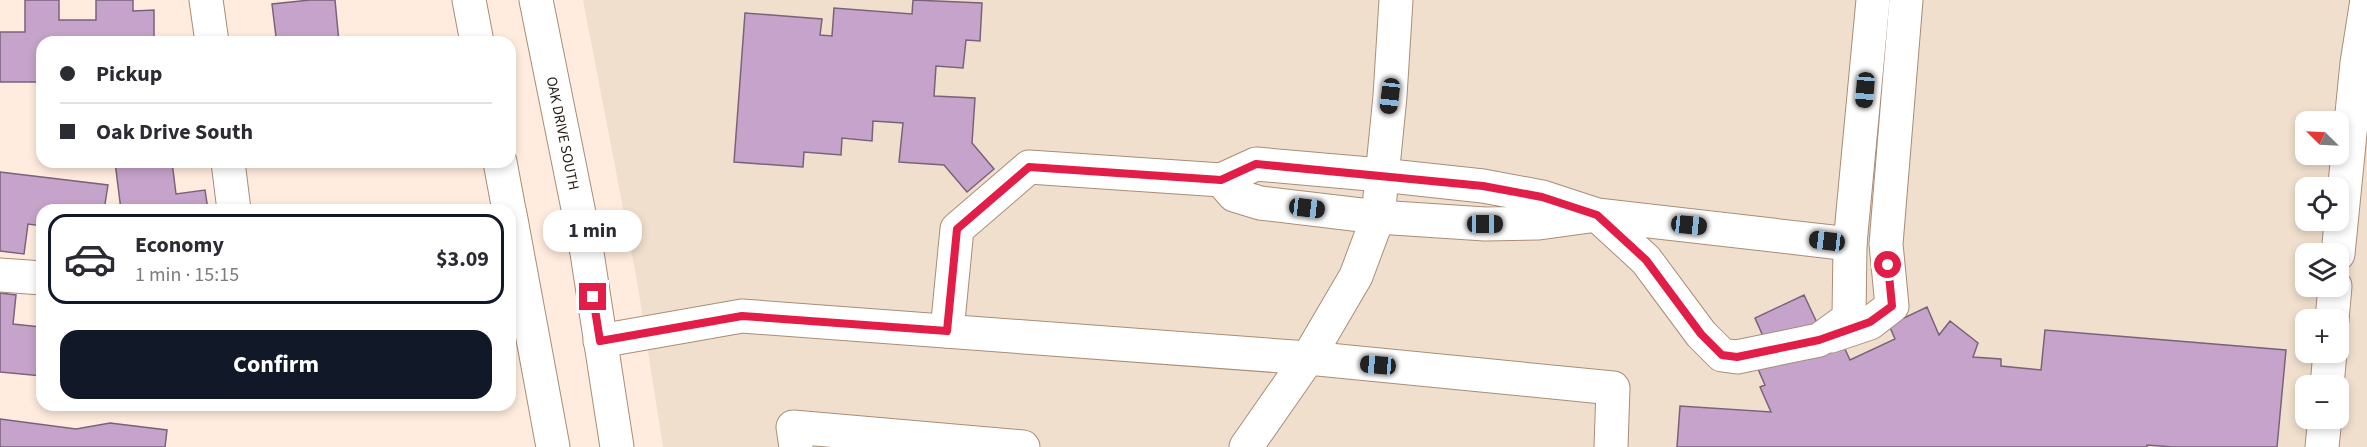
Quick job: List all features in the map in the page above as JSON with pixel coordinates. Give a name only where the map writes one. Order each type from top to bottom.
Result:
[{"type":"street","points":[[206,0],[211,36]]},
{"type":"street","points":[[469,0],[476,36]]},
{"type":"street","name":"OAK DRIVE SOUTH","points":[[536,0],[586,254],[617,447]]},
{"type":"street","points":[[1246,447],[1308,358],[1356,276],[1378,217],[1390,96],[1396,0]]},
{"type":"street","points":[[1819,340],[1850,318],[1850,244],[1873,0]]},
{"type":"street","points":[[1221,180],[1234,195],[1260,202],[1378,217],[1485,224],[1528,223],[1597,215],[1646,260],[1701,334],[1722,355],[1737,357],[1819,340],[1870,322],[1892,306],[1886,244],[1906,0]]},
{"type":"street","points":[[2339,243],[2357,63],[2367,0]]},
{"type":"street","points":[[947,331],[957,229],[1029,167],[1221,180],[1256,164],[1381,175],[1483,186],[1542,197],[1597,215],[1850,244]]},
{"type":"street","points":[[229,168],[233,204]]},
{"type":"street","points":[[501,168],[508,204]]},
{"type":"street","points":[[516,245],[553,447]]},
{"type":"street","points":[[0,275],[36,278]]},
{"type":"street","points":[[600,341],[742,316],[1308,358],[1613,388],[1611,447]]},
{"type":"street","points":[[796,447],[793,426],[1023,447]]},
{"type":"street","points":[[2322,447],[2324,429]]},
{"type":"shaded area","points":[[583,0],[2367,0],[2367,447],[663,447],[637,281]]},
{"type":"building","points":[[25,0],[59,0],[59,20],[96,20],[96,0],[133,0],[133,11],[154,10],[154,36],[36,36],[36,82],[0,82],[0,32],[25,32]]},
{"type":"building","points":[[335,0],[338,36],[276,36],[272,4]]},
{"type":"building","points":[[913,0],[982,3],[980,41],[966,40],[963,68],[936,66],[934,96],[975,98],[972,143],[994,169],[967,192],[944,165],[899,162],[903,123],[873,121],[872,141],[842,138],[841,155],[804,152],[803,167],[734,162],[745,13],[822,19],[820,35],[832,36],[834,8],[912,14]]},
{"type":"building","points":[[116,168],[173,168],[176,194],[205,190],[207,204],[120,204]]},
{"type":"building","points":[[0,172],[108,185],[105,204],[36,204],[36,225],[28,224],[24,254],[0,251]]},
{"type":"building","points":[[0,293],[16,295],[13,324],[36,326],[36,375],[0,372]]},
{"type":"building","points":[[1804,295],[1826,342],[1839,336],[1850,360],[1895,339],[1889,325],[1927,307],[1939,335],[1950,321],[1978,343],[1973,357],[2001,359],[2001,366],[2041,370],[2045,330],[2286,350],[2277,447],[2147,445],[2147,447],[1677,447],[1680,406],[1771,412],[1760,387],[1765,385],[1758,369],[1774,361],[1755,318]]},
{"type":"building","points":[[0,419],[76,429],[110,423],[167,430],[165,447],[0,447]]},
{"type":"route","points":[[593,297],[600,341],[742,316],[947,331],[957,229],[1029,167],[1221,180],[1256,164],[1483,186],[1542,197],[1597,215],[1646,260],[1701,334],[1722,355],[1737,357],[1819,340],[1870,322],[1892,306],[1888,265]]}]
